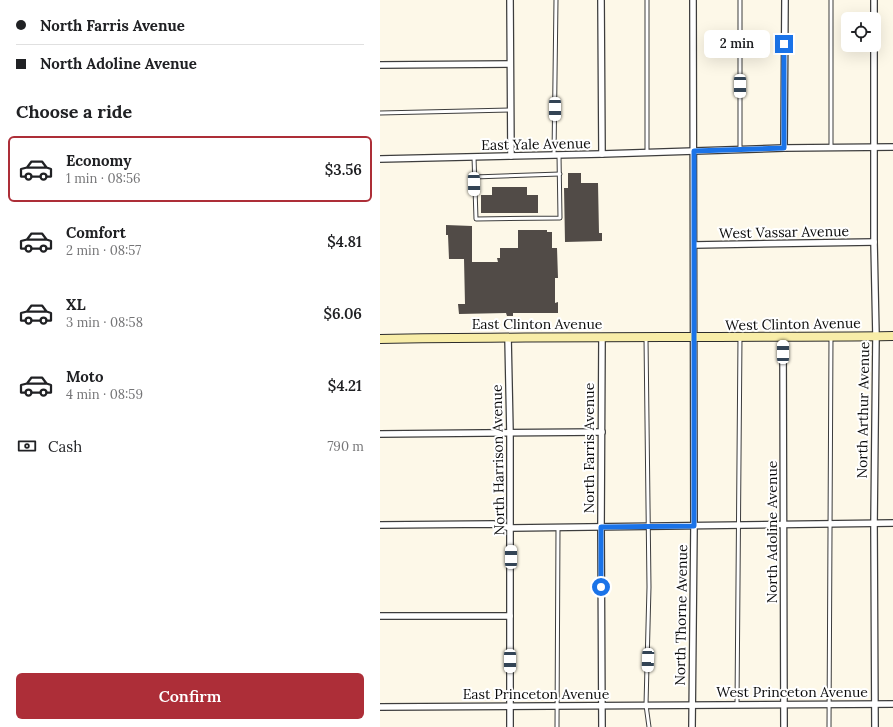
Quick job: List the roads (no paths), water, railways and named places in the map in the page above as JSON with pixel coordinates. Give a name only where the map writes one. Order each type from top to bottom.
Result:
[{"type":"main road","name":"East Clinton Avenue","points":[[380,339],[602,336],[694,338]]},
{"type":"main road","name":"West Clinton Avenue","points":[[694,338],[893,336]]},
{"type":"street","points":[[510,0],[511,156]]},
{"type":"street","points":[[601,0],[602,154]]},
{"type":"street","name":"North Thorne Avenue","points":[[692,727],[694,526],[694,0]]},
{"type":"street","points":[[784,148],[785,0]]},
{"type":"street","points":[[874,0],[874,12]]},
{"type":"street","name":"North Arthur Avenue","points":[[874,52],[874,242],[876,336],[874,524],[875,727]]},
{"type":"street","points":[[380,65],[510,64]]},
{"type":"street","name":"East Yale Avenue","points":[[380,159],[647,153],[784,148],[893,147]]},
{"type":"street","name":"West Vassar Avenue","points":[[694,245],[874,242]]},
{"type":"street","name":"North Farris Avenue","points":[[602,336],[602,727]]},
{"type":"street","name":"North Harrison Avenue","points":[[508,337],[511,528],[510,727]]},
{"type":"street","name":"North Adoline Avenue","points":[[783,337],[784,727]]},
{"type":"street","points":[[380,434],[602,432]]},
{"type":"street","points":[[380,525],[493,524],[511,528],[558,528],[893,523]]},
{"type":"street","points":[[380,616],[510,616]]},
{"type":"street","name":"West Princeton Avenue","points":[[692,705],[893,704]]},
{"type":"street","name":"East Princeton Avenue","points":[[380,708],[692,705]]},
{"type":"lane","points":[[474,157],[476,219],[560,218],[560,174],[557,155],[556,0]]},
{"type":"lane","points":[[647,0],[647,153]]},
{"type":"lane","points":[[740,0],[740,150]]},
{"type":"lane","points":[[831,0],[831,148]]},
{"type":"lane","points":[[380,113],[510,110]]},
{"type":"lane","points":[[474,177],[560,174]]},
{"type":"lane","points":[[829,727],[831,336]]},
{"type":"lane","points":[[737,705],[740,337]]},
{"type":"lane","points":[[646,338],[648,526],[648,644],[646,705],[649,727]]},
{"type":"lane","points":[[557,727],[558,528]]}]
